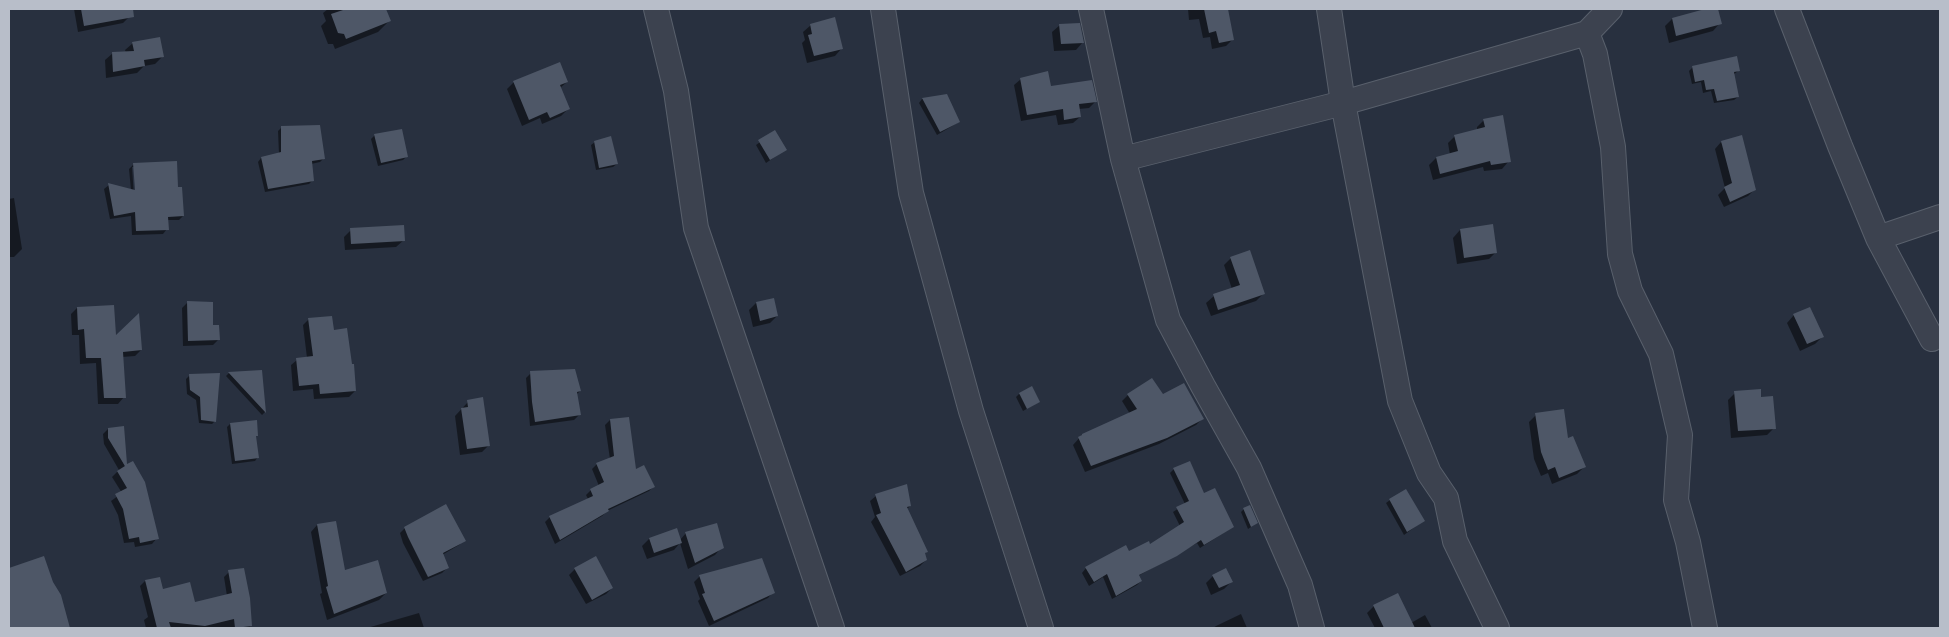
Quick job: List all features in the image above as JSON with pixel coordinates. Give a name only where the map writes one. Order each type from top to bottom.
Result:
[{"type":"street","points":[[656,9],[676,91],[696,228],[832,628]]},
{"type":"street","points":[[883,9],[911,193],[971,411],[1041,628]]},
{"type":"street","points":[[1091,9],[1123,159],[1168,320],[1249,468],[1300,585],[1312,628]]},
{"type":"street","points":[[1329,9],[1343,103],[1400,401],[1429,473],[1446,498],[1455,541],[1497,628]]},
{"type":"street","points":[[1123,159],[1343,103],[1587,32],[1610,9]]},
{"type":"street","points":[[1787,9],[1878,238],[1932,339]]},
{"type":"street","points":[[1587,32],[1596,54],[1613,147],[1620,254],[1630,291],[1661,354],[1680,435],[1676,500],[1688,542],[1705,628]]},
{"type":"street","points":[[1878,238],[1940,217]]},
{"type":"building","points":[[81,9],[133,9],[134,17],[84,26]]},
{"type":"building","points":[[346,9],[386,9],[391,21],[346,39],[344,34],[338,33],[331,14]]},
{"type":"building","points":[[1204,9],[1228,9],[1234,40],[1219,43],[1216,31],[1209,33]]},
{"type":"building","points":[[1705,9],[1718,9],[1722,24],[1676,36],[1672,18]]},
{"type":"building","points":[[835,17],[843,49],[814,56],[808,35],[812,34],[810,24]]},
{"type":"building","points":[[1080,23],[1084,43],[1061,44],[1059,24]]},
{"type":"building","points":[[160,37],[164,57],[144,60],[145,66],[113,72],[112,52],[134,51],[132,42]]},
{"type":"building","points":[[1737,56],[1740,71],[1734,72],[1739,97],[1717,101],[1714,89],[1706,90],[1704,80],[1695,82],[1692,66]]},
{"type":"building","points":[[560,62],[568,82],[560,85],[570,109],[550,118],[547,112],[529,120],[513,81]]},
{"type":"building","points":[[1048,71],[1051,86],[1092,80],[1097,102],[1079,104],[1081,117],[1064,120],[1063,109],[1027,115],[1020,78]]},
{"type":"building","points":[[947,94],[960,122],[940,132],[922,98]]},
{"type":"building","points":[[1503,115],[1511,162],[1491,165],[1490,161],[1440,174],[1436,157],[1458,151],[1454,135],[1485,127],[1483,119]]},
{"type":"building","points":[[320,125],[325,159],[312,161],[314,181],[268,189],[261,157],[281,152],[281,126]]},
{"type":"building","points":[[402,129],[408,157],[381,163],[374,134]]},
{"type":"building","points":[[775,130],[787,150],[770,160],[758,140]]},
{"type":"building","points":[[1742,135],[1756,190],[1730,202],[1724,187],[1732,183],[1721,141]]},
{"type":"building","points":[[611,136],[618,164],[599,168],[594,141]]},
{"type":"building","points":[[177,161],[178,187],[182,187],[184,216],[168,217],[169,230],[136,231],[135,212],[114,216],[108,183],[135,190],[133,163]]},
{"type":"building","points":[[1493,224],[1497,253],[1464,258],[1460,229]]},
{"type":"building","points":[[404,225],[405,241],[351,244],[350,228]]},
{"type":"building","points":[[1250,250],[1265,294],[1218,310],[1213,294],[1240,285],[1230,257]]},
{"type":"building","points":[[774,298],[778,316],[760,321],[756,302]]},
{"type":"building","points":[[187,301],[213,302],[213,325],[219,325],[220,340],[188,341]]},
{"type":"building","points":[[114,305],[116,335],[139,313],[142,350],[123,352],[126,398],[104,398],[101,358],[86,358],[84,329],[78,330],[77,307]]},
{"type":"building","points":[[1810,307],[1824,337],[1807,344],[1793,314]]},
{"type":"building","points":[[332,316],[334,330],[347,328],[352,364],[354,364],[356,391],[320,394],[319,384],[299,386],[296,358],[313,356],[308,318]]},
{"type":"building","points":[[575,369],[581,391],[577,392],[581,415],[535,422],[530,371]]},
{"type":"building","points":[[262,370],[266,413],[228,372]]},
{"type":"building","points":[[220,373],[216,422],[201,420],[200,397],[190,390],[189,374]]},
{"type":"building","points":[[1152,378],[1163,394],[1184,383],[1204,419],[1167,438],[1091,466],[1078,437],[1137,409],[1127,394]]},
{"type":"building","points":[[1032,386],[1040,402],[1027,409],[1019,393]]},
{"type":"building","points":[[1761,389],[1761,397],[1773,396],[1776,429],[1738,431],[1734,391]]},
{"type":"building","points":[[483,397],[490,446],[467,449],[461,408],[468,407],[467,400]]},
{"type":"building","points":[[1564,409],[1568,438],[1573,436],[1586,467],[1559,478],[1555,467],[1548,470],[1541,452],[1535,413]]},
{"type":"building","points":[[629,417],[636,469],[644,465],[655,487],[608,509],[609,511],[560,540],[549,516],[593,496],[590,489],[604,482],[596,463],[614,456],[610,419]]},
{"type":"building","points":[[257,420],[258,436],[256,436],[259,458],[235,461],[230,423]]},
{"type":"building","points":[[124,426],[127,464],[133,461],[145,482],[159,539],[140,543],[139,537],[129,539],[123,509],[115,494],[127,488],[117,471],[125,466],[108,438],[108,428]]},
{"type":"building","points":[[1190,461],[1204,493],[1215,488],[1234,527],[1204,545],[1201,540],[1177,556],[1139,575],[1142,581],[1116,596],[1107,574],[1094,582],[1085,567],[1126,545],[1129,551],[1149,541],[1150,544],[1184,522],[1176,507],[1189,501],[1173,468]]},
{"type":"building","points":[[907,484],[911,506],[907,507],[928,552],[925,553],[927,560],[906,572],[876,515],[881,513],[875,494]]},
{"type":"building","points":[[1406,489],[1425,521],[1407,532],[1389,499]]},
{"type":"building","points":[[446,504],[466,541],[443,553],[449,568],[428,577],[404,527]]},
{"type":"building","points":[[1250,505],[1258,523],[1251,527],[1243,508]]},
{"type":"building","points":[[336,521],[345,570],[378,560],[387,593],[334,614],[326,587],[328,586],[317,524]]},
{"type":"building","points":[[717,523],[724,548],[695,563],[685,532]]},
{"type":"building","points":[[677,528],[682,543],[654,553],[649,538]]},
{"type":"building","points":[[44,556],[53,582],[61,595],[70,628],[9,628],[9,568]]},
{"type":"building","points":[[596,556],[613,588],[592,600],[574,568]]},
{"type":"building","points":[[762,558],[775,593],[714,621],[702,594],[705,593],[699,575]]},
{"type":"building","points":[[244,568],[250,598],[252,626],[235,628],[234,619],[205,626],[169,622],[171,628],[157,628],[145,580],[160,577],[163,589],[190,582],[195,602],[232,593],[228,570]]},
{"type":"building","points":[[1226,568],[1233,582],[1219,588],[1212,575]]},
{"type":"building","points":[[1398,593],[1415,628],[1384,628],[1373,605]]}]
